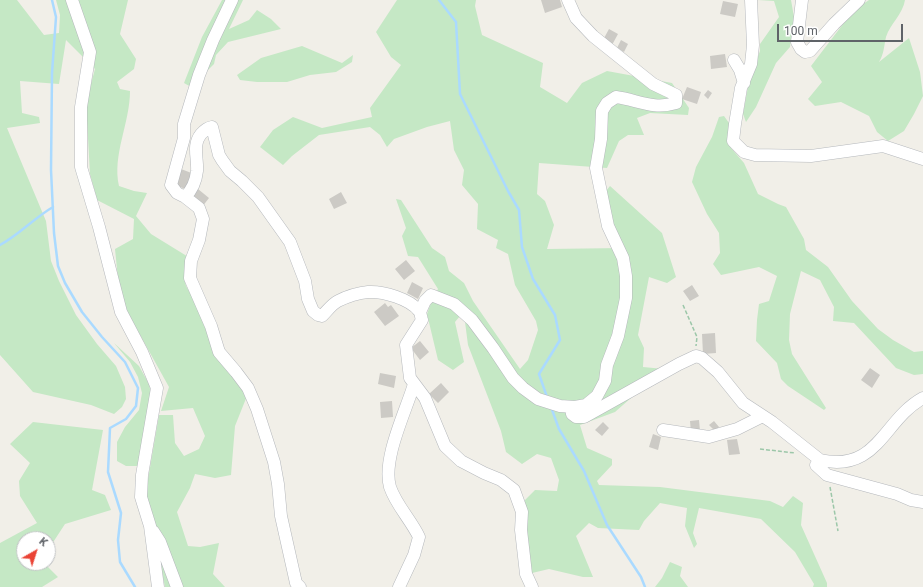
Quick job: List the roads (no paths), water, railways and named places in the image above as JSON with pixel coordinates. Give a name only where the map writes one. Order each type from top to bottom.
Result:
[{"type":"street","points":[[72,0],[90,52],[81,107],[81,167],[99,227],[121,312],[142,352],[157,388],[142,475],[141,498],[150,526],[158,587]]},
{"type":"street","points":[[232,0],[213,40],[199,75],[184,124],[184,138],[172,185],[177,193],[185,197],[199,208],[203,219],[199,240],[191,261],[190,278],[211,326],[218,352],[248,388],[257,408],[274,462],[281,516],[296,583],[300,587]]},
{"type":"street","points":[[420,312],[425,300],[431,295],[454,304],[472,320],[513,378],[523,388],[538,399],[560,406],[571,407],[586,405],[597,396],[604,381],[607,365],[618,336],[626,298],[626,276],[623,258],[608,226],[596,168],[601,139],[602,111],[607,103],[616,97],[630,98],[644,104],[665,106],[676,103],[676,95],[653,84],[593,36],[576,18],[568,0]]},
{"type":"street","points":[[751,0],[753,44],[751,64],[744,83],[734,124],[733,141],[744,152],[764,156],[811,156],[883,146],[923,159]]},
{"type":"street","points":[[802,0],[797,42],[801,49],[805,52],[814,48],[834,24],[859,0]]},
{"type":"street","points":[[734,60],[740,70],[744,83]]},
{"type":"street","points":[[185,197],[191,191],[196,176],[196,144],[199,137],[205,130],[212,127],[219,155],[222,160],[230,171],[258,197],[290,242],[305,280],[308,299],[313,311],[322,316],[337,302],[368,292],[385,293],[401,298],[420,312],[422,320],[406,344],[410,378],[425,398],[445,446],[461,461],[501,480],[514,490],[522,512],[521,530],[526,574],[532,587]]},
{"type":"street","points":[[571,407],[572,414],[576,417],[584,417],[696,356],[702,358],[718,372],[743,402],[820,460],[841,463],[865,454],[880,442],[904,412],[923,398]]},
{"type":"street","points":[[399,587],[414,554],[419,537],[390,486],[388,468],[397,429],[414,384]]},
{"type":"street","points":[[663,430],[709,437],[737,429],[763,416]]},
{"type":"street","points":[[820,460],[816,465],[828,475],[897,494],[911,500],[923,502]]},
{"type":"street","points":[[150,526],[160,542],[177,587]]},
{"type":"waterway","points":[[52,0],[56,17],[52,73],[51,170],[54,233],[58,266],[65,283],[82,312],[125,362],[138,388],[136,406],[126,419],[110,428],[108,472],[121,513],[118,540],[120,562],[135,587]]},
{"type":"waterway","points":[[439,0],[456,22],[460,94],[519,210],[522,247],[533,279],[555,315],[560,340],[539,374],[547,397]]},
{"type":"waterway","points":[[0,245],[53,207]]},
{"type":"waterway","points":[[551,407],[559,429],[584,471],[607,525],[641,577],[645,587]]}]
